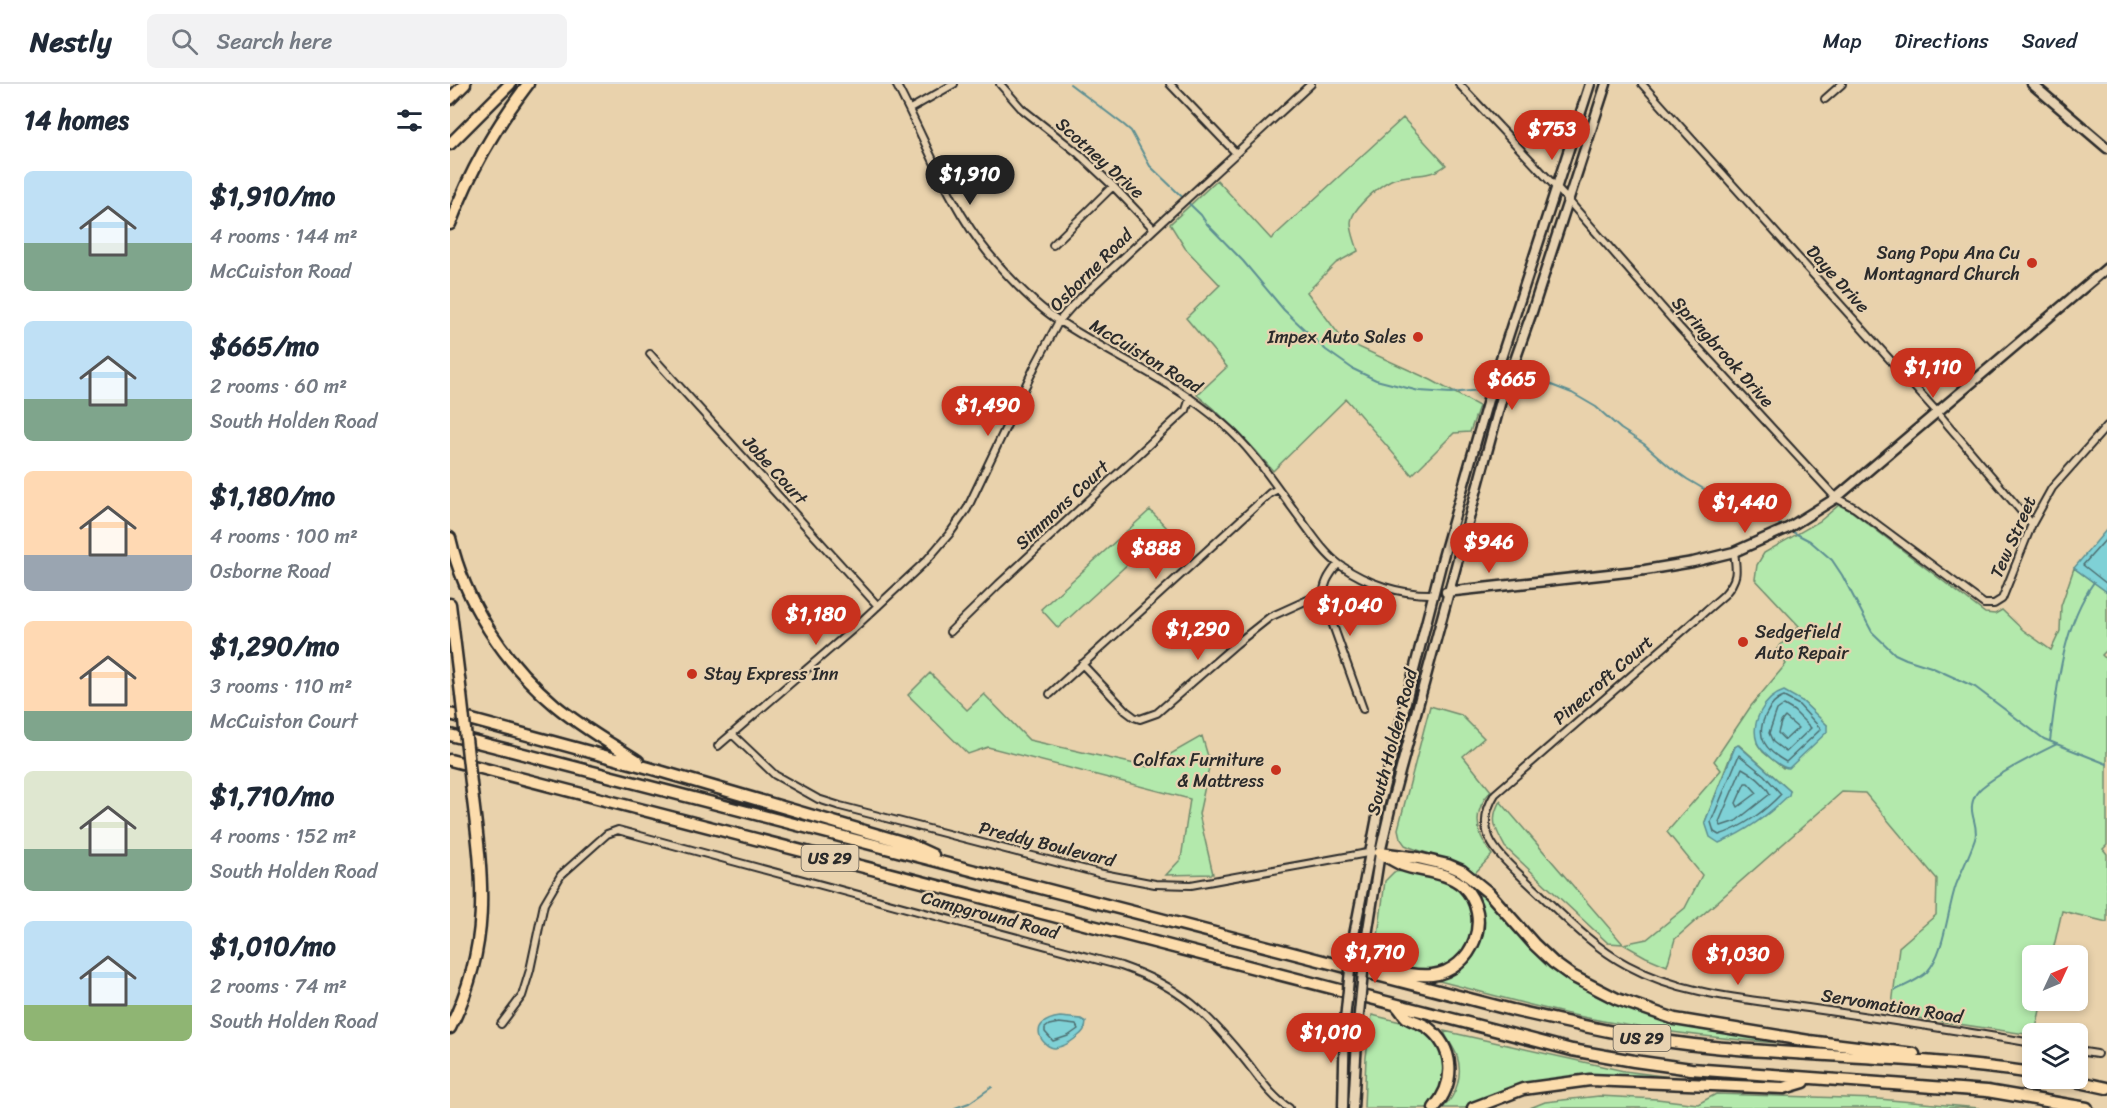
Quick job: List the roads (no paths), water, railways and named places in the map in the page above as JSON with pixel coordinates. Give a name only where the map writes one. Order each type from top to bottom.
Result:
[{"type":"highway","points":[[450,99],[465,84]]},
{"type":"highway","points":[[450,144],[510,84]]},
{"type":"highway","points":[[450,224],[472,169],[489,139],[528,84]]},
{"type":"highway","points":[[450,538],[473,602],[487,628],[507,656],[555,705],[588,730],[649,768]]},
{"type":"highway","points":[[450,604],[482,885],[481,928],[475,962],[469,985],[450,1028]]},
{"type":"highway","points":[[450,714],[649,768],[909,844],[965,868]]},
{"type":"highway","name":"US 29","points":[[450,735],[1512,1010],[1611,1032],[1658,1040],[1752,1050],[1943,1063],[2022,1072]]},
{"type":"highway","name":"US 29","points":[[450,760],[1572,1050],[1634,1061],[1751,1075],[1987,1091],[2087,1108]]},
{"type":"highway","points":[[1350,967],[1368,965],[1414,975],[1432,975],[1445,971],[1464,958],[1474,944],[1477,933],[1475,908],[1463,886],[1443,876],[1401,864],[1374,852]]},
{"type":"highway","points":[[1374,852],[1418,858],[1462,871],[1489,893],[1554,963],[1572,976],[1617,999],[1675,1019],[1809,1041],[1920,1055],[1943,1063]]},
{"type":"highway","points":[[1397,1005],[1407,1017],[1433,1032],[1448,1053],[1450,1075],[1448,1084],[1441,1100],[1434,1108]]},
{"type":"highway","points":[[1473,1108],[1523,1089],[1590,1080],[1784,1088],[1814,1079]]},
{"type":"highway","points":[[2088,1084],[2107,1088]]},
{"type":"main road","name":"South Holden Road","points":[[1343,1108],[1345,1020],[1353,940],[1434,594],[1494,376],[1590,84]]},
{"type":"main road","name":"South Holden Road","points":[[1353,1108],[1358,1024],[1374,852],[1391,805],[1502,397],[1606,84]]},
{"type":"main road","points":[[2032,84],[2107,148]]},
{"type":"main road","points":[[1434,594],[1645,570],[1693,562],[1734,552],[1786,529],[1836,498],[2107,267]]},
{"type":"street","name":"McCuiston Road","points":[[896,84],[958,209],[973,234],[1025,293],[1059,321],[1191,398],[1235,435],[1315,539],[1338,564],[1359,577],[1379,585],[1418,594],[1434,594]]},
{"type":"street","points":[[910,110],[954,84]]},
{"type":"street","name":"Scotney Drive","points":[[1000,84],[1021,108],[1079,154],[1113,186],[1154,229]]},
{"type":"street","points":[[1170,84],[1236,153]]},
{"type":"street","name":"Osborne Road","points":[[718,746],[927,561],[967,509],[1059,321],[1154,229],[1311,84]]},
{"type":"street","name":"Springbrook Drive","points":[[1459,84],[1836,498],[1856,507],[1984,604],[1994,604]]},
{"type":"street","name":"Daye Drive","points":[[1642,84],[1938,412],[2032,524]]},
{"type":"street","points":[[1825,99],[1842,84]]},
{"type":"street","points":[[1053,245],[1113,186]]},
{"type":"street","name":"Jobe Court","points":[[650,354],[878,606]]},
{"type":"street","name":"Simmons Court","points":[[950,632],[1186,410],[1191,398]]},
{"type":"street","name":"Tew Street","points":[[1994,604],[2002,599],[2006,591],[2032,524],[2052,488],[2107,426]]},
{"type":"street","points":[[1050,694],[1270,493],[1278,489]]},
{"type":"street","name":"Pinecroft Court","points":[[1486,829],[1484,817],[1494,794],[1724,595],[1733,584],[1737,573],[1734,552]]},
{"type":"street","points":[[1338,564],[1325,583],[1323,593],[1363,708]]},
{"type":"street","points":[[1082,664],[1130,715],[1140,719],[1147,718],[1162,709],[1270,617],[1323,593]]},
{"type":"street","name":"Preddy Boulevard","points":[[732,734],[775,775],[818,799],[1012,852],[1140,882],[1191,885],[1374,852]]},
{"type":"street","name":"Servomation Road","points":[[1486,829],[1492,843],[1505,860],[1579,930],[1610,955],[1655,978],[1712,994],[2022,1041]]},
{"type":"street","name":"Campground Road","points":[[501,1024],[522,996],[544,904],[561,874],[612,830],[626,831],[1148,975],[1173,989],[1216,1024],[1267,1087],[1289,1108]]},
{"type":"street","points":[[2088,1053],[2097,1054]]},
{"type":"water","points":[[2107,529],[2107,592],[2074,568]]},
{"type":"water","points":[[1784,691],[1802,701],[1827,725],[1827,732],[1789,768],[1781,766],[1764,752],[1758,745],[1755,734],[1757,719],[1765,704]]},
{"type":"water","points":[[1738,745],[1790,791],[1789,795],[1773,810],[1739,833],[1719,843],[1710,837],[1705,822],[1735,747]]},
{"type":"water","points":[[1060,1017],[1081,1019],[1086,1022],[1084,1031],[1069,1042],[1055,1048],[1050,1047],[1042,1040],[1039,1029],[1049,1020]]},
{"type":"waterway","points":[[1070,84],[1131,131],[1150,166],[1201,215],[1284,310],[1326,350],[1353,369],[1376,380],[1419,391],[1451,393],[1489,389]]},
{"type":"waterway","points":[[1509,384],[1546,383],[1572,393],[1596,407],[1687,479],[1719,498],[1765,515],[1784,527]]},
{"type":"waterway","points":[[1789,530],[1810,541],[1832,560],[1872,632],[1895,654],[1975,687],[2044,739],[2107,764]]},
{"type":"waterway","points":[[2050,741],[2059,679],[2068,638],[2083,600],[2094,582]]},
{"type":"waterway","points":[[1896,990],[1924,975],[1938,954],[1956,885],[1975,839],[1976,828],[1972,807],[1976,794],[2001,774],[2057,744]]},
{"type":"waterway","points":[[955,1108],[969,1103],[992,1087]]},
{"type":"place","name":"Sang Popu Ana Cu Montagnard Church","points":[[2032,263]]},
{"type":"place","name":"Impex Auto Sales","points":[[1418,337]]},
{"type":"place","name":"Sedgefield Auto Repair","points":[[1743,642]]},
{"type":"place","name":"Stay Express Inn","points":[[692,674]]},
{"type":"place","name":"Colfax Furniture & Mattress","points":[[1276,770]]}]
